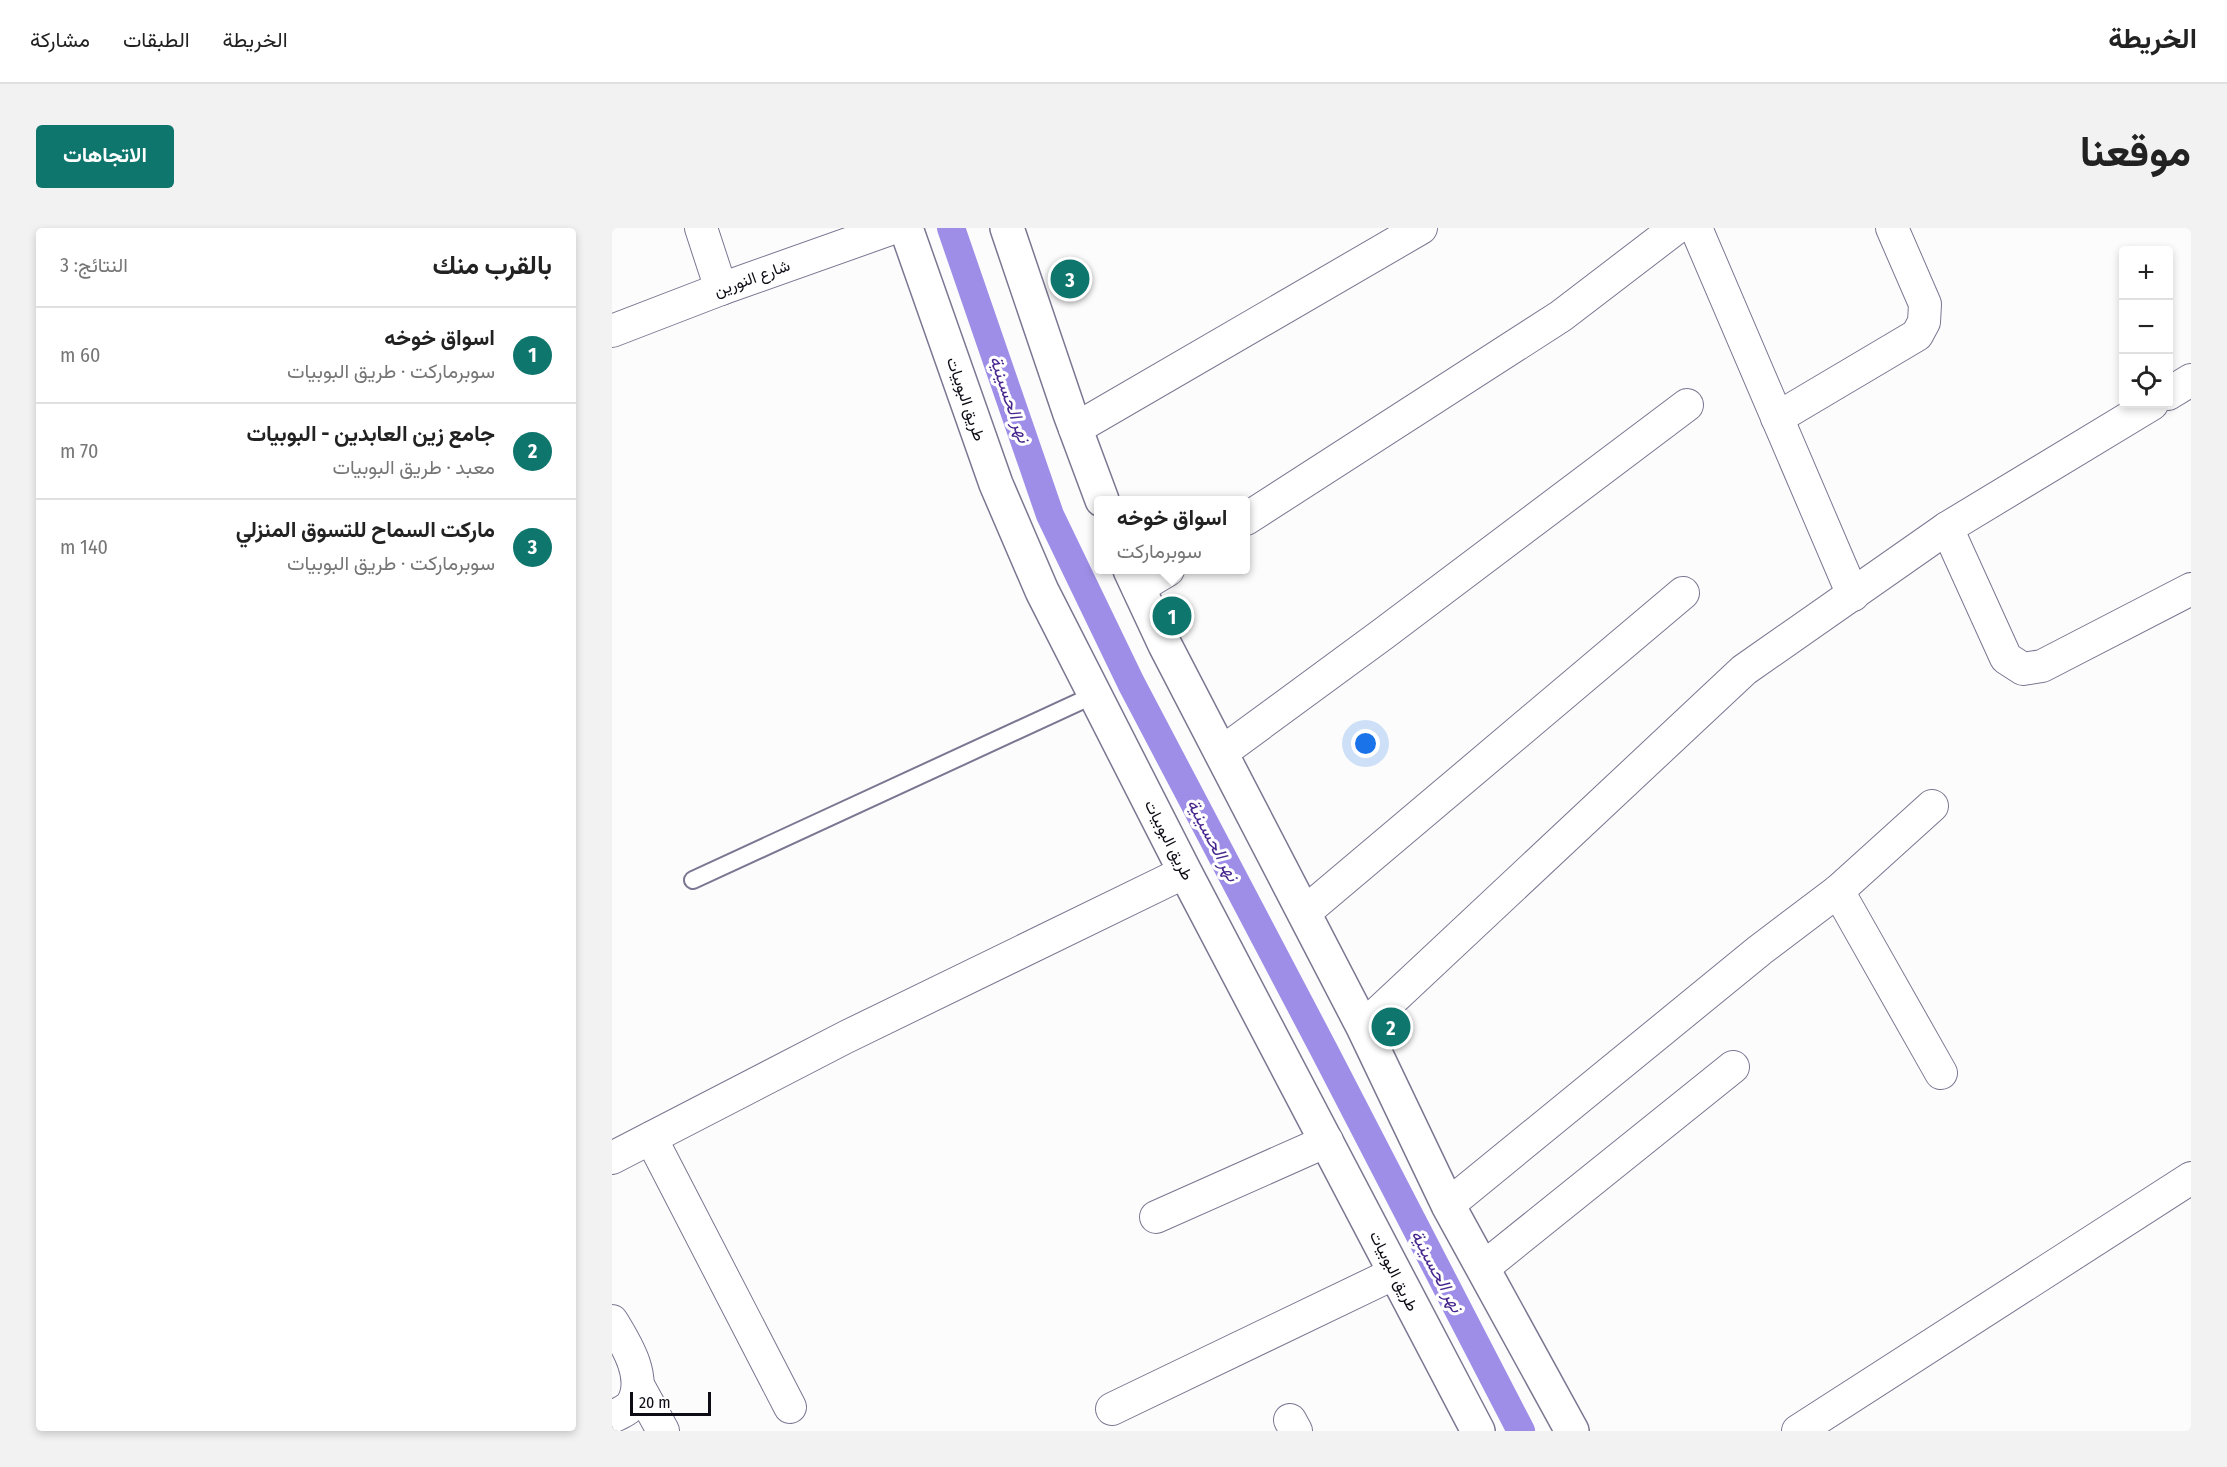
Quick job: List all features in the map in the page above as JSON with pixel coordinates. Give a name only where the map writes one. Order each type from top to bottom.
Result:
[{"type":"main road","name":"طريق البوبيات","points":[[906,228],[976,429],[1018,538],[1057,623],[1478,1431]]},
{"type":"main road","points":[[1009,229],[1075,429],[1100,496]]},
{"type":"main road","points":[[1134,579],[1165,645],[1363,1027],[1448,1205],[1572,1431]]},
{"type":"street","points":[[701,228],[722,289]]},
{"type":"street","name":"شارع النورين","points":[[612,331],[893,228]]},
{"type":"street","points":[[1075,429],[1421,228]]},
{"type":"street","points":[[1250,516],[1562,316],[1676,228]]},
{"type":"street","points":[[1696,228],[1853,595]]},
{"type":"street","points":[[1777,418],[1917,335],[1924,322],[1925,304],[1892,228]]},
{"type":"street","points":[[2173,391],[2191,380]]},
{"type":"street","points":[[1221,753],[1393,627],[1687,405]]},
{"type":"street","points":[[1363,1027],[1744,670],[1947,528],[2145,408]]},
{"type":"street","points":[[1947,528],[2006,658],[2023,669],[2042,666],[2191,589]]},
{"type":"street","points":[[1134,579],[1153,574]]},
{"type":"street","points":[[1304,913],[1683,593]]},
{"type":"street","points":[[1448,1205],[1760,951],[1838,891],[1932,806]]},
{"type":"street","points":[[612,1158],[846,1037],[1185,872]]},
{"type":"street","points":[[1838,891],[1941,1073]]},
{"type":"street","points":[[1483,1268],[1733,1067]]},
{"type":"street","points":[[651,1138],[790,1407]]},
{"type":"street","points":[[1156,1217],[1327,1141]]},
{"type":"street","points":[[1798,1431],[2191,1179]]},
{"type":"street","points":[[1112,1409],[1395,1273]]},
{"type":"street","points":[[612,1321],[629,1349],[639,1387],[663,1431]]},
{"type":"street","points":[[612,1417],[631,1406],[639,1387]]},
{"type":"lane","points":[[693,880],[1094,695]]},
{"type":"waterway","name":"نهر الحسينية","points":[[951,228],[1050,515],[1131,683],[1521,1431]]},
{"type":"place","name":"ماركت السماح للتسوق المنزلي","points":[[1070,279]]},
{"type":"place","name":"اسواق خوخه","points":[[1172,616]]},
{"type":"place","name":"جامع زين العابدين - البوبيات","points":[[1391,1027]]}]
